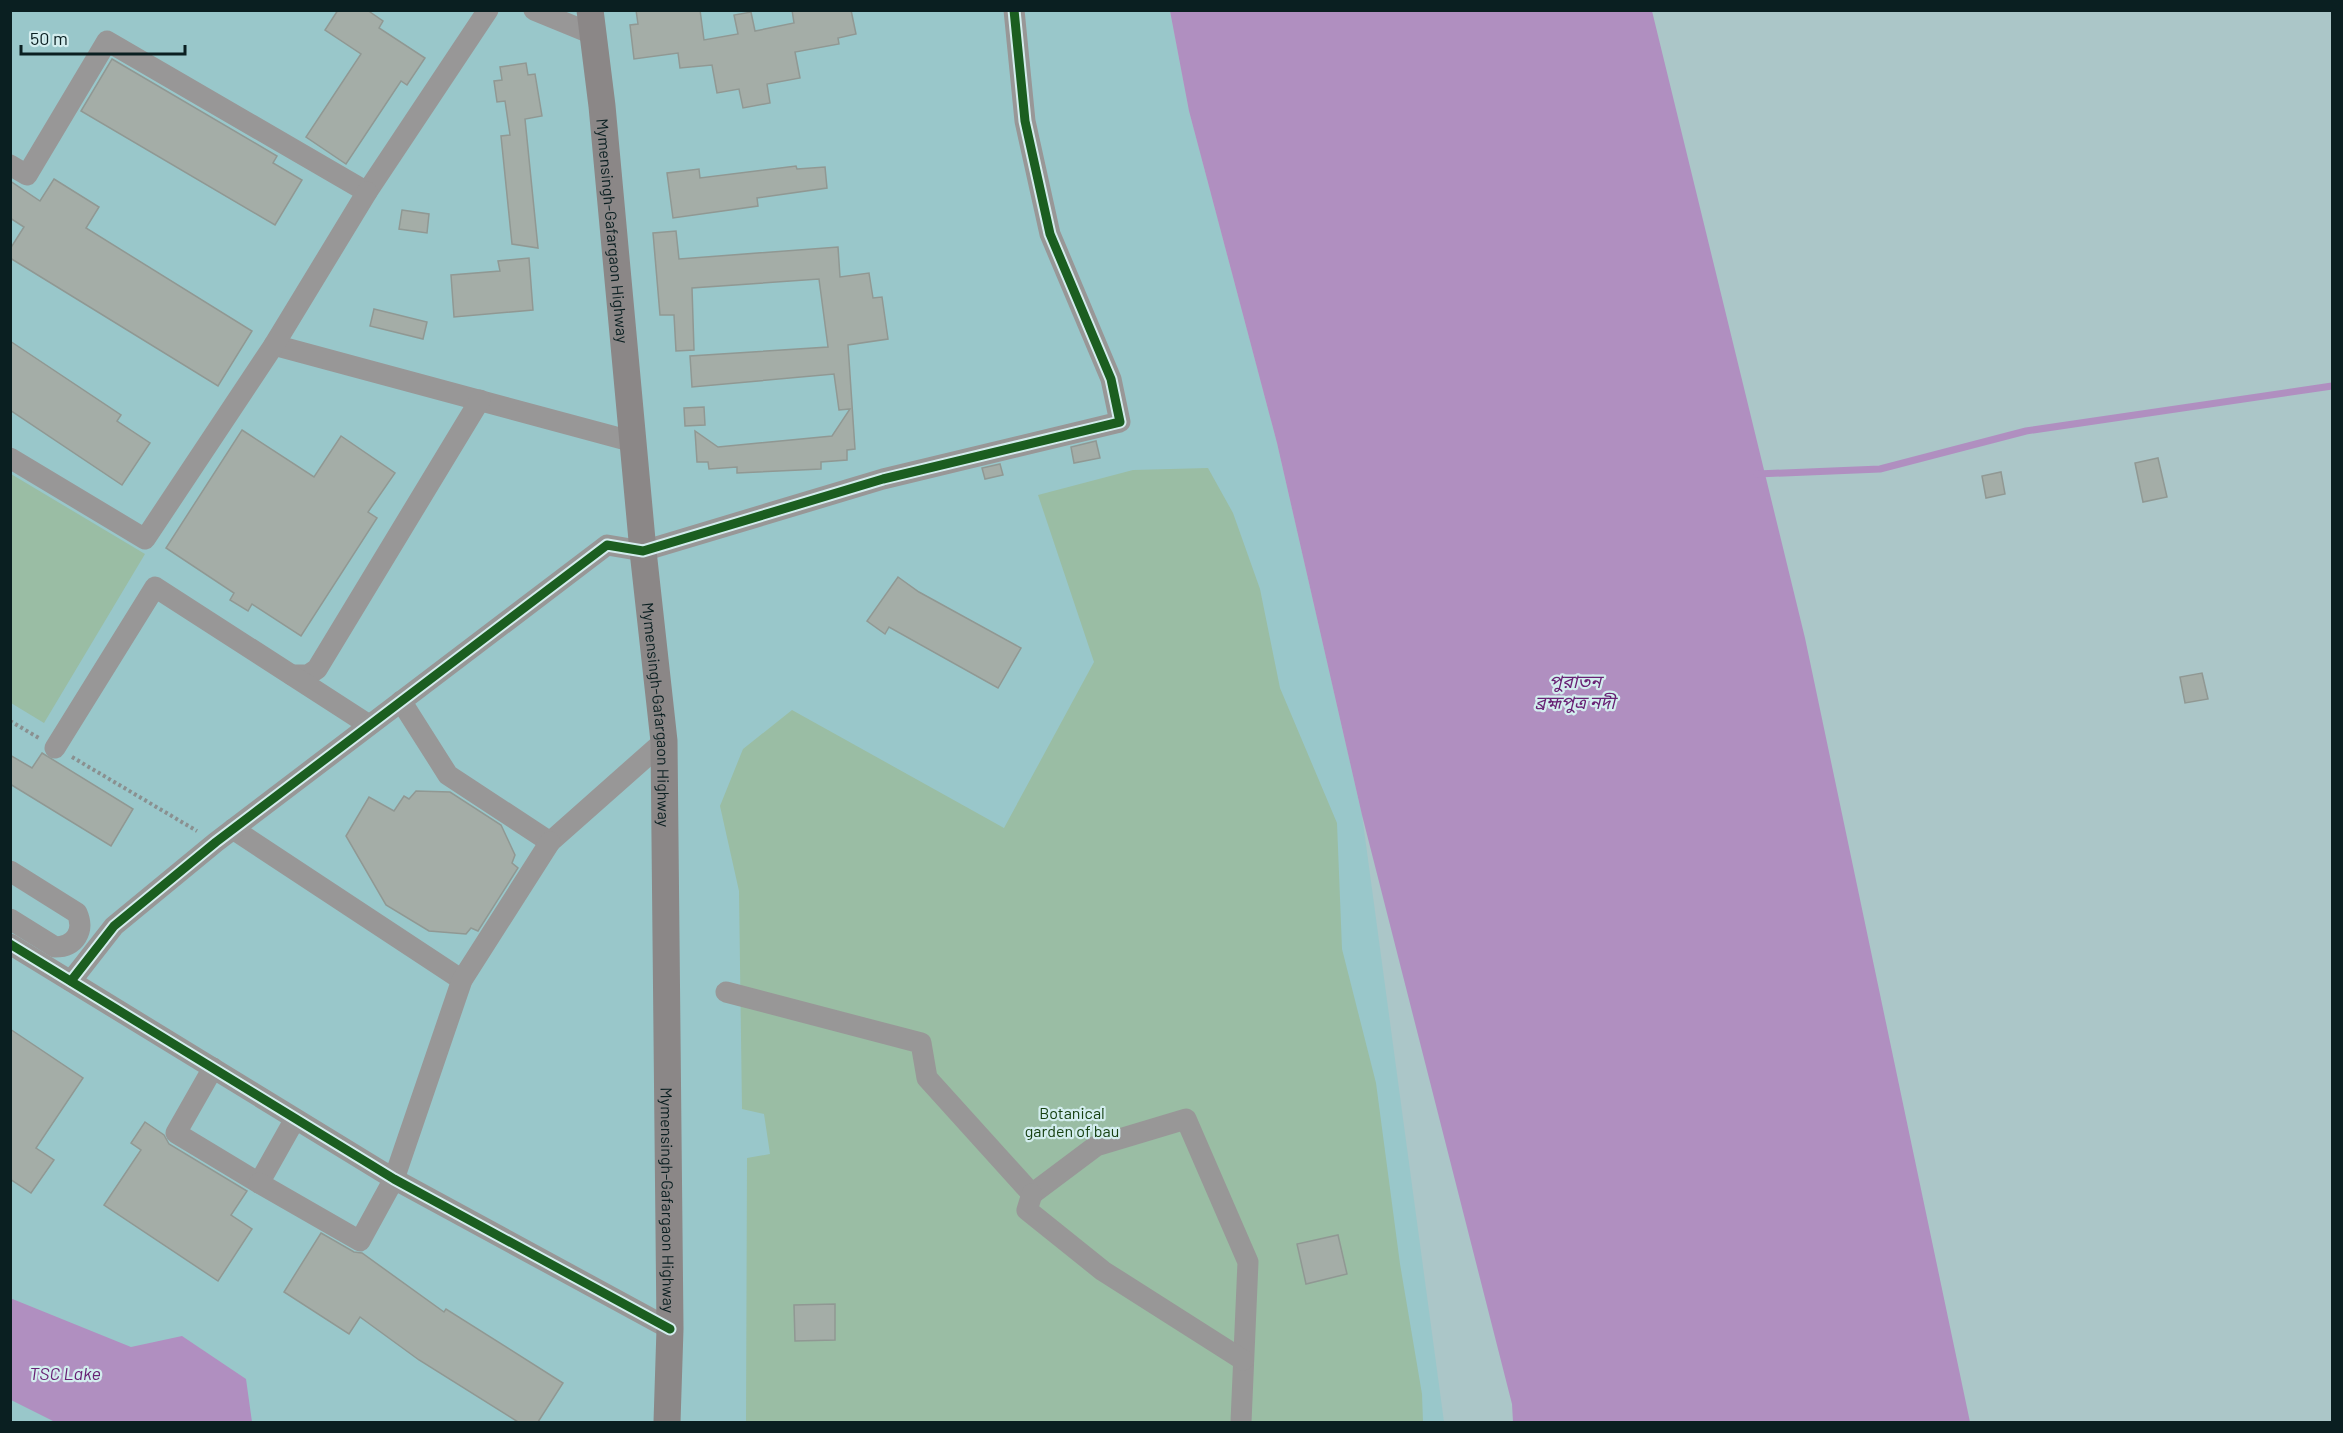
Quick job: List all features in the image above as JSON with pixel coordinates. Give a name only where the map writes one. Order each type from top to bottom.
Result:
[{"type":"main road","name":"Mymensingh-Gafargaon Highway","points":[[593,23],[643,551],[664,741],[670,1329],[667,1422]]},
{"type":"street","points":[[10,458],[145,539],[274,345],[367,192],[488,10]]},
{"type":"street","points":[[534,10],[593,23]]},
{"type":"street","points":[[71,981],[114,926],[216,842],[607,545],[643,551],[883,479],[1120,422],[1111,378],[1050,234],[1025,121],[1014,10]]},
{"type":"street","points":[[10,165],[27,175],[107,41],[367,192]]},
{"type":"street","points":[[274,345],[634,442]]},
{"type":"street","points":[[292,675],[308,675],[317,669],[480,400]]},
{"type":"street","points":[[55,748],[154,587],[369,724]]},
{"type":"street","points":[[401,701],[448,775],[550,842]]},
{"type":"street","points":[[213,1068],[176,1132],[360,1241],[394,1179],[462,980],[550,842],[664,741]]},
{"type":"street","points":[[233,829],[462,980]]},
{"type":"street","points":[[10,871],[101,928],[114,926]]},
{"type":"street","points":[[10,919],[55,947],[62,947],[69,945],[79,934],[81,927],[77,913]]},
{"type":"street","points":[[10,944],[394,1179],[670,1329]]},
{"type":"street","points":[[726,992],[921,1043],[927,1078],[1032,1194]]},
{"type":"street","points":[[259,1183],[295,1119]]},
{"type":"street","points":[[1241,1422],[1244,1360],[1248,1262],[1186,1119],[1096,1146],[1032,1194],[1027,1210],[1103,1271],[1244,1360]]},
{"type":"path","points":[[10,721],[216,842]]},
{"type":"shaded area","points":[[10,11],[1170,11],[1189,111],[1277,443],[1362,815],[1444,1422],[11,1422]]},
{"type":"green space","name":"Botanical garden of bau","points":[[1208,468],[1233,513],[1260,589],[1280,688],[1337,823],[1342,949],[1376,1083],[1400,1264],[1422,1394],[1423,1422],[746,1422],[747,1158],[770,1154],[764,1114],[742,1109],[739,891],[720,806],[743,749],[792,710],[1004,828],[1094,662],[1038,495],[1133,470]]},
{"type":"green space","points":[[11,474],[145,554],[44,723],[11,703]]},
{"type":"water","name":"পুরাতন ব্রহ্মপুত্র নদী","points":[[1170,11],[1652,11],[1805,638],[1970,1422],[1513,1422],[1512,1404],[1362,815],[1277,443],[1189,111]]},
{"type":"water","name":"TSC Lake","points":[[10,1298],[131,1347],[182,1336],[246,1379],[252,1422],[55,1422],[11,1400]]},
{"type":"building","points":[[338,10],[367,10],[383,21],[379,28],[425,58],[407,85],[401,81],[346,164],[306,137],[361,54],[325,30]]},
{"type":"building","points":[[636,10],[700,10],[704,40],[738,34],[734,15],[751,12],[755,31],[794,23],[792,10],[851,10],[856,34],[838,38],[839,44],[795,52],[800,78],[767,84],[770,103],[743,108],[739,89],[717,93],[712,65],[680,68],[678,53],[634,59],[630,25],[638,24]]},
{"type":"building","points":[[112,59],[277,156],[273,163],[302,180],[275,225],[81,111]]},
{"type":"building","points":[[526,63],[528,75],[535,74],[542,116],[525,119],[538,248],[512,244],[501,136],[510,135],[505,101],[497,102],[494,81],[502,80],[500,67]]},
{"type":"building","points":[[796,166],[797,169],[825,167],[827,188],[757,198],[758,206],[673,218],[667,173],[699,169],[700,178]]},
{"type":"building","points":[[54,179],[99,207],[86,228],[252,331],[218,386],[10,258],[10,249],[24,227],[10,218],[10,181],[40,201]]},
{"type":"building","points":[[402,210],[429,214],[427,233],[399,229]]},
{"type":"building","points":[[676,231],[679,259],[838,247],[840,277],[869,273],[873,298],[882,297],[888,339],[848,345],[855,449],[847,450],[847,460],[821,462],[821,469],[737,473],[737,467],[709,469],[708,462],[697,462],[695,431],[718,447],[832,436],[850,409],[839,410],[834,374],[692,387],[690,356],[828,347],[819,279],[692,288],[694,350],[676,351],[674,315],[660,315],[653,233]]},
{"type":"building","points":[[529,258],[533,310],[454,317],[451,275],[500,271],[498,261]]},
{"type":"building","points":[[374,309],[427,322],[423,339],[370,326]]},
{"type":"building","points":[[10,341],[121,415],[117,421],[150,443],[122,485],[10,410]]},
{"type":"building","points":[[704,407],[705,425],[685,426],[684,408]]},
{"type":"building","points":[[242,430],[314,477],[341,436],[395,473],[368,512],[377,518],[301,636],[252,604],[248,611],[230,600],[234,593],[166,548]]},
{"type":"building","points":[[1096,441],[1100,458],[1074,463],[1071,447]]},
{"type":"building","points":[[2158,458],[2167,497],[2143,502],[2135,463]]},
{"type":"building","points":[[1000,464],[1003,475],[985,479],[982,468]]},
{"type":"building","points":[[2001,472],[2005,494],[1986,498],[1982,476]]},
{"type":"building","points":[[898,577],[919,592],[1021,648],[998,688],[889,627],[885,634],[867,621]]},
{"type":"building","points":[[2202,673],[2208,699],[2185,703],[2180,677]]},
{"type":"building","points":[[42,753],[133,809],[111,846],[10,784],[10,755],[32,768]]},
{"type":"building","points":[[416,791],[450,792],[501,825],[515,855],[512,863],[518,868],[478,931],[471,928],[466,934],[429,931],[386,905],[346,836],[369,797],[394,811],[404,796],[409,799]]},
{"type":"building","points":[[10,1029],[83,1078],[36,1148],[54,1160],[31,1193],[10,1179]]},
{"type":"building","points":[[145,1122],[164,1135],[169,1144],[247,1191],[231,1215],[252,1229],[218,1281],[104,1205],[141,1150],[131,1143]]},
{"type":"building","points":[[321,1233],[354,1252],[362,1253],[444,1312],[446,1309],[563,1383],[538,1422],[518,1422],[419,1360],[360,1317],[349,1334],[284,1292]]},
{"type":"building","points":[[1338,1235],[1347,1274],[1306,1284],[1297,1244]]},
{"type":"building","points":[[835,1304],[835,1340],[795,1341],[794,1305]]},
{"type":"waterway","points":[[1757,474],[1880,469],[2026,431],[2332,386]]},
{"type":"cycle path","points":[[71,981],[114,926],[216,842],[607,545],[643,551],[883,479],[1120,422],[1111,379],[1050,234],[1025,121],[1014,10]]},
{"type":"cycle path","points":[[10,944],[394,1179],[670,1329]]}]
